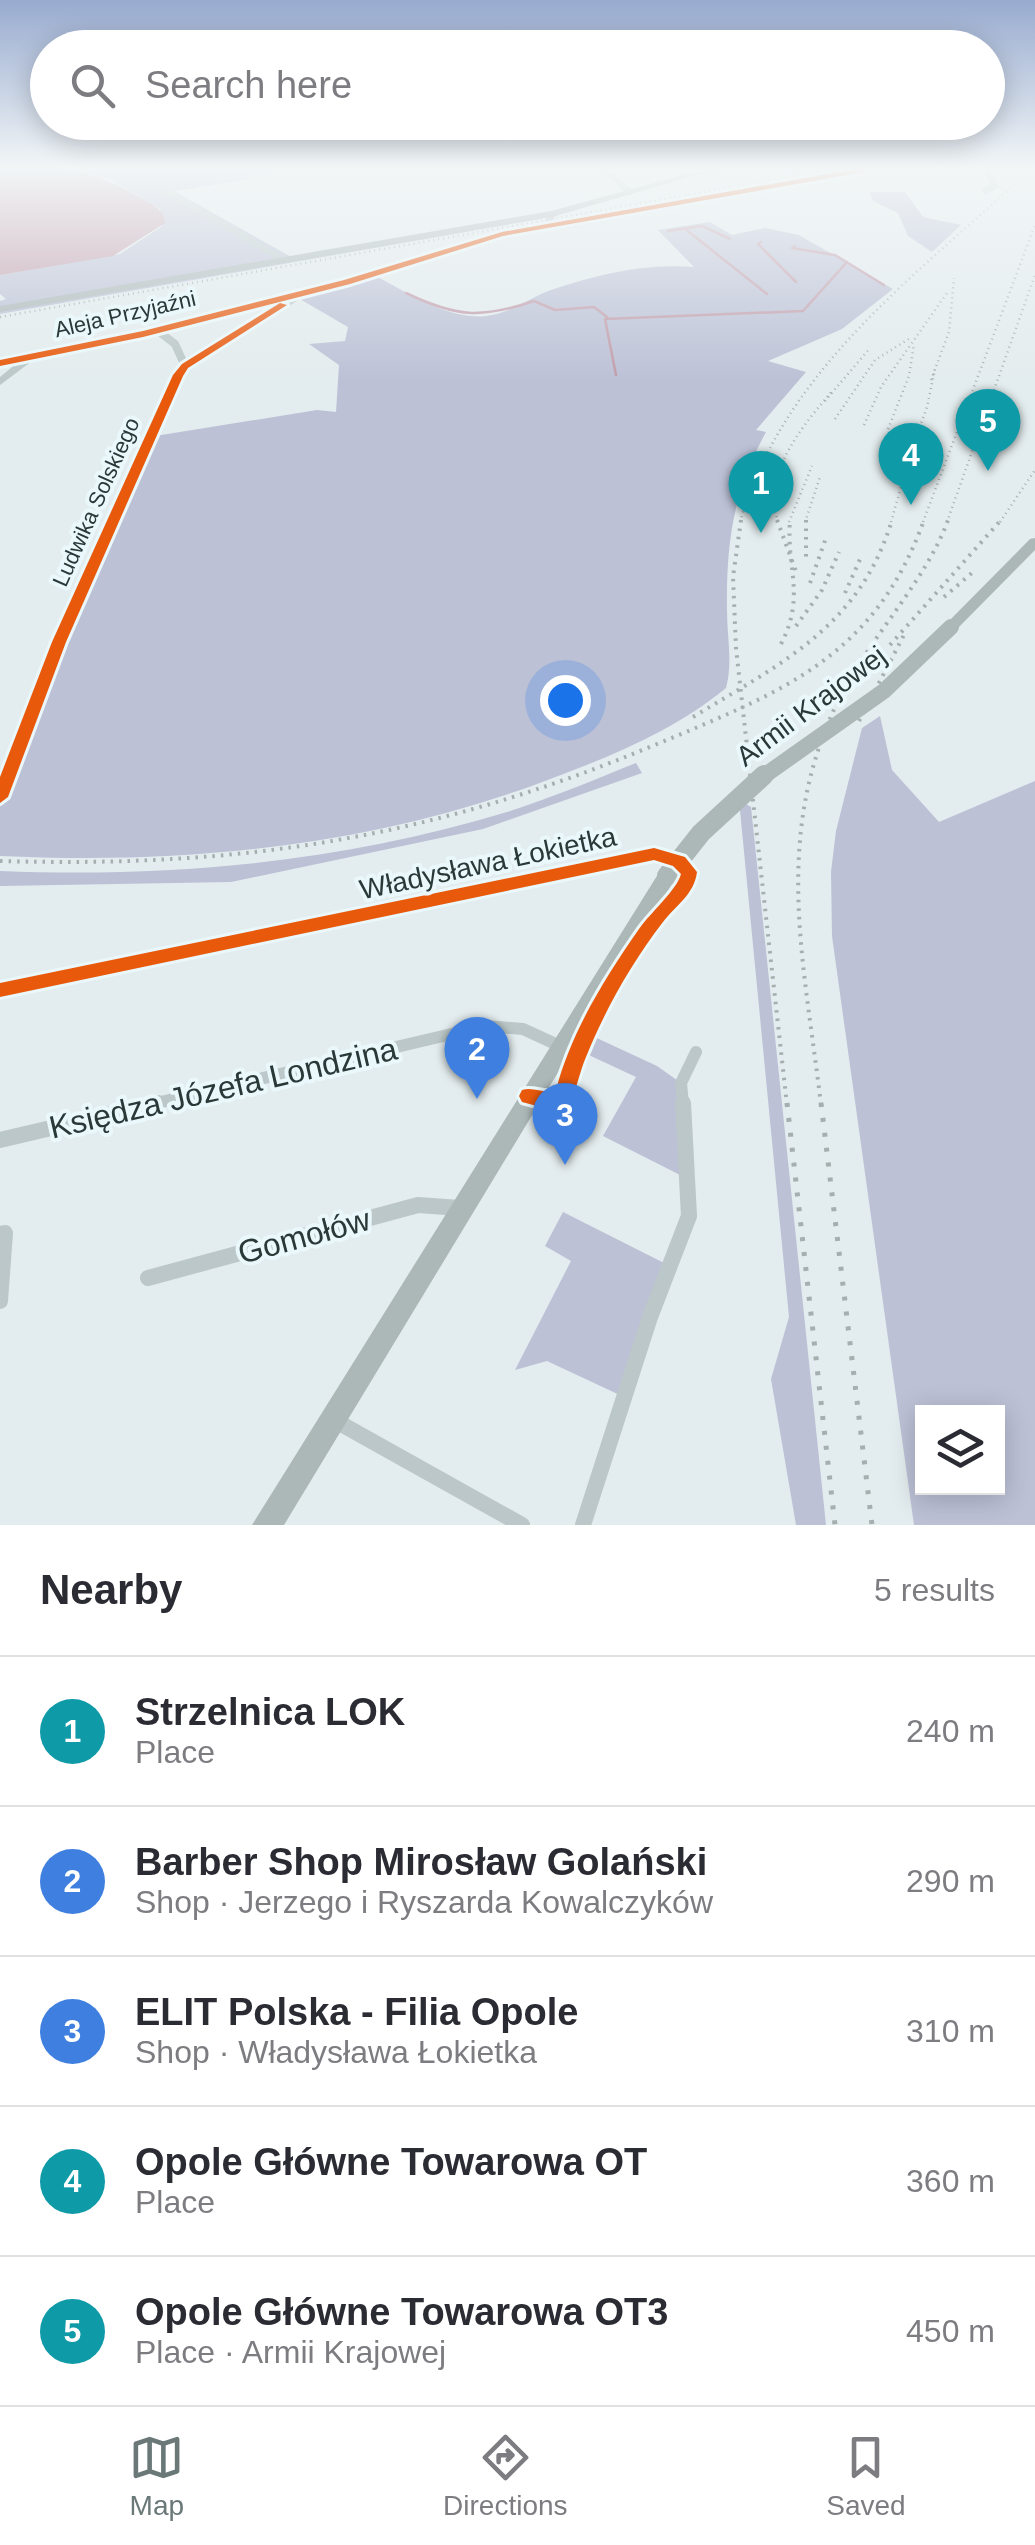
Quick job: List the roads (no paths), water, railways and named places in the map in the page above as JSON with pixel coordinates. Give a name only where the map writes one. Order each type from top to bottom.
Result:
[{"type":"main road","points":[[0,309],[419,239]]},
{"type":"main road","name":"Armii Krajowej","points":[[267,1525],[667,876],[700,834],[749,786],[884,691],[1033,547]]},
{"type":"street","points":[[252,239],[283,260]]},
{"type":"street","name":"Aleja Przyjaźni","points":[[0,362],[158,330],[484,239]]},
{"type":"street","points":[[158,330],[175,344],[185,366],[312,290]]},
{"type":"street","points":[[0,382],[28,358]]},
{"type":"street","name":"Ludwika Solskiego","points":[[0,797],[92,566],[185,366]]},
{"type":"street","name":"Władysława Łokietka","points":[[0,990],[654,854],[679,861],[689,872],[688,884],[658,916],[583,1042],[570,1068],[564,1095],[556,1101],[529,1096]]},
{"type":"street","name":"Księdza Józefa Londzina","points":[[0,1140],[486,1026],[523,1029],[560,1046]]},
{"type":"street","points":[[583,1525],[650,1318],[689,1216],[690,1180],[681,1083],[696,1052]]},
{"type":"street","name":"Gomołów","points":[[148,1278],[418,1205],[460,1208]]},
{"type":"street","points":[[0,1302],[2,1242]]},
{"type":"street","points":[[331,1419],[522,1525]]},
{"type":"waterway","points":[[698,239],[767,294]]},
{"type":"waterway","points":[[761,242],[758,244],[796,282]]},
{"type":"waterway","points":[[795,246],[792,248],[835,255],[847,262]]},
{"type":"waterway","points":[[616,375],[605,319],[803,311],[847,262]]},
{"type":"waterway","points":[[847,262],[884,285]]},
{"type":"waterway","points":[[406,293],[440,307],[469,313],[499,311],[534,301],[555,310],[594,307],[607,317]]},
{"type":"railway","points":[[0,317],[439,239]]},
{"type":"railway","points":[[740,522],[761,467],[788,416],[822,370],[902,286],[954,239]]},
{"type":"railway","points":[[923,522],[1030,239]]},
{"type":"railway","points":[[947,522],[1035,275]]},
{"type":"railway","points":[[935,370],[949,332],[954,278]]},
{"type":"railway","points":[[864,425],[881,387],[949,290]]},
{"type":"railway","points":[[835,419],[875,360],[912,337]]},
{"type":"railway","points":[[888,429],[909,376],[914,344]]},
{"type":"railway","points":[[825,401],[870,348]]},
{"type":"railway","points":[[906,465],[927,407],[935,370]]},
{"type":"railway","points":[[931,380],[935,370]]},
{"type":"railway","points":[[778,522],[776,485],[788,451],[833,390]]},
{"type":"railway","points":[[891,522],[911,452]]},
{"type":"railway","points":[[789,522],[812,466]]},
{"type":"railway","points":[[1000,522],[1035,470]]},
{"type":"railway","points":[[805,522],[820,477]]},
{"type":"railway","points":[[740,688],[733,577],[741,520]]},
{"type":"railway","points":[[777,520],[791,557]]},
{"type":"railway","points":[[790,520],[791,557]]},
{"type":"railway","points":[[806,520],[806,560]]},
{"type":"railway","points":[[740,688],[787,659],[838,615],[878,557],[892,520]]},
{"type":"railway","points":[[743,707],[819,664],[851,637],[879,605],[904,567],[924,520]]},
{"type":"railway","points":[[821,1105],[798,897],[806,797],[819,747],[841,695],[913,586],[948,520]]},
{"type":"railway","points":[[890,645],[1001,520]]},
{"type":"railway","points":[[810,583],[827,535]]},
{"type":"railway","points":[[796,626],[822,590],[839,552]]},
{"type":"railway","points":[[781,644],[794,596],[791,557]]},
{"type":"railway","points":[[791,557],[797,574]]},
{"type":"railway","points":[[845,593],[861,557]]},
{"type":"railway","points":[[944,597],[973,572]]},
{"type":"railway","points":[[859,721],[904,635]]},
{"type":"railway","points":[[693,717],[740,688]]},
{"type":"railway","points":[[740,688],[743,707]]},
{"type":"railway","points":[[0,861],[89,862],[256,852],[415,824],[574,776],[743,707]]},
{"type":"railway","points":[[743,707],[787,1105]]},
{"type":"railway","points":[[787,1103],[835,1525]]},
{"type":"railway","points":[[821,1103],[872,1525]]},
{"type":"place","name":"Opole Główne Towarowa OT3","points":[[988,471]]},
{"type":"place","name":"Opole Główne Towarowa OT","points":[[911,505]]},
{"type":"place","name":"Strzelnica LOK","points":[[761,533]]},
{"type":"place","name":"Barber Shop Mirosław Golański","points":[[477,1099]]},
{"type":"place","name":"ELIT Polska - Filia Opole","points":[[565,1165]]}]
